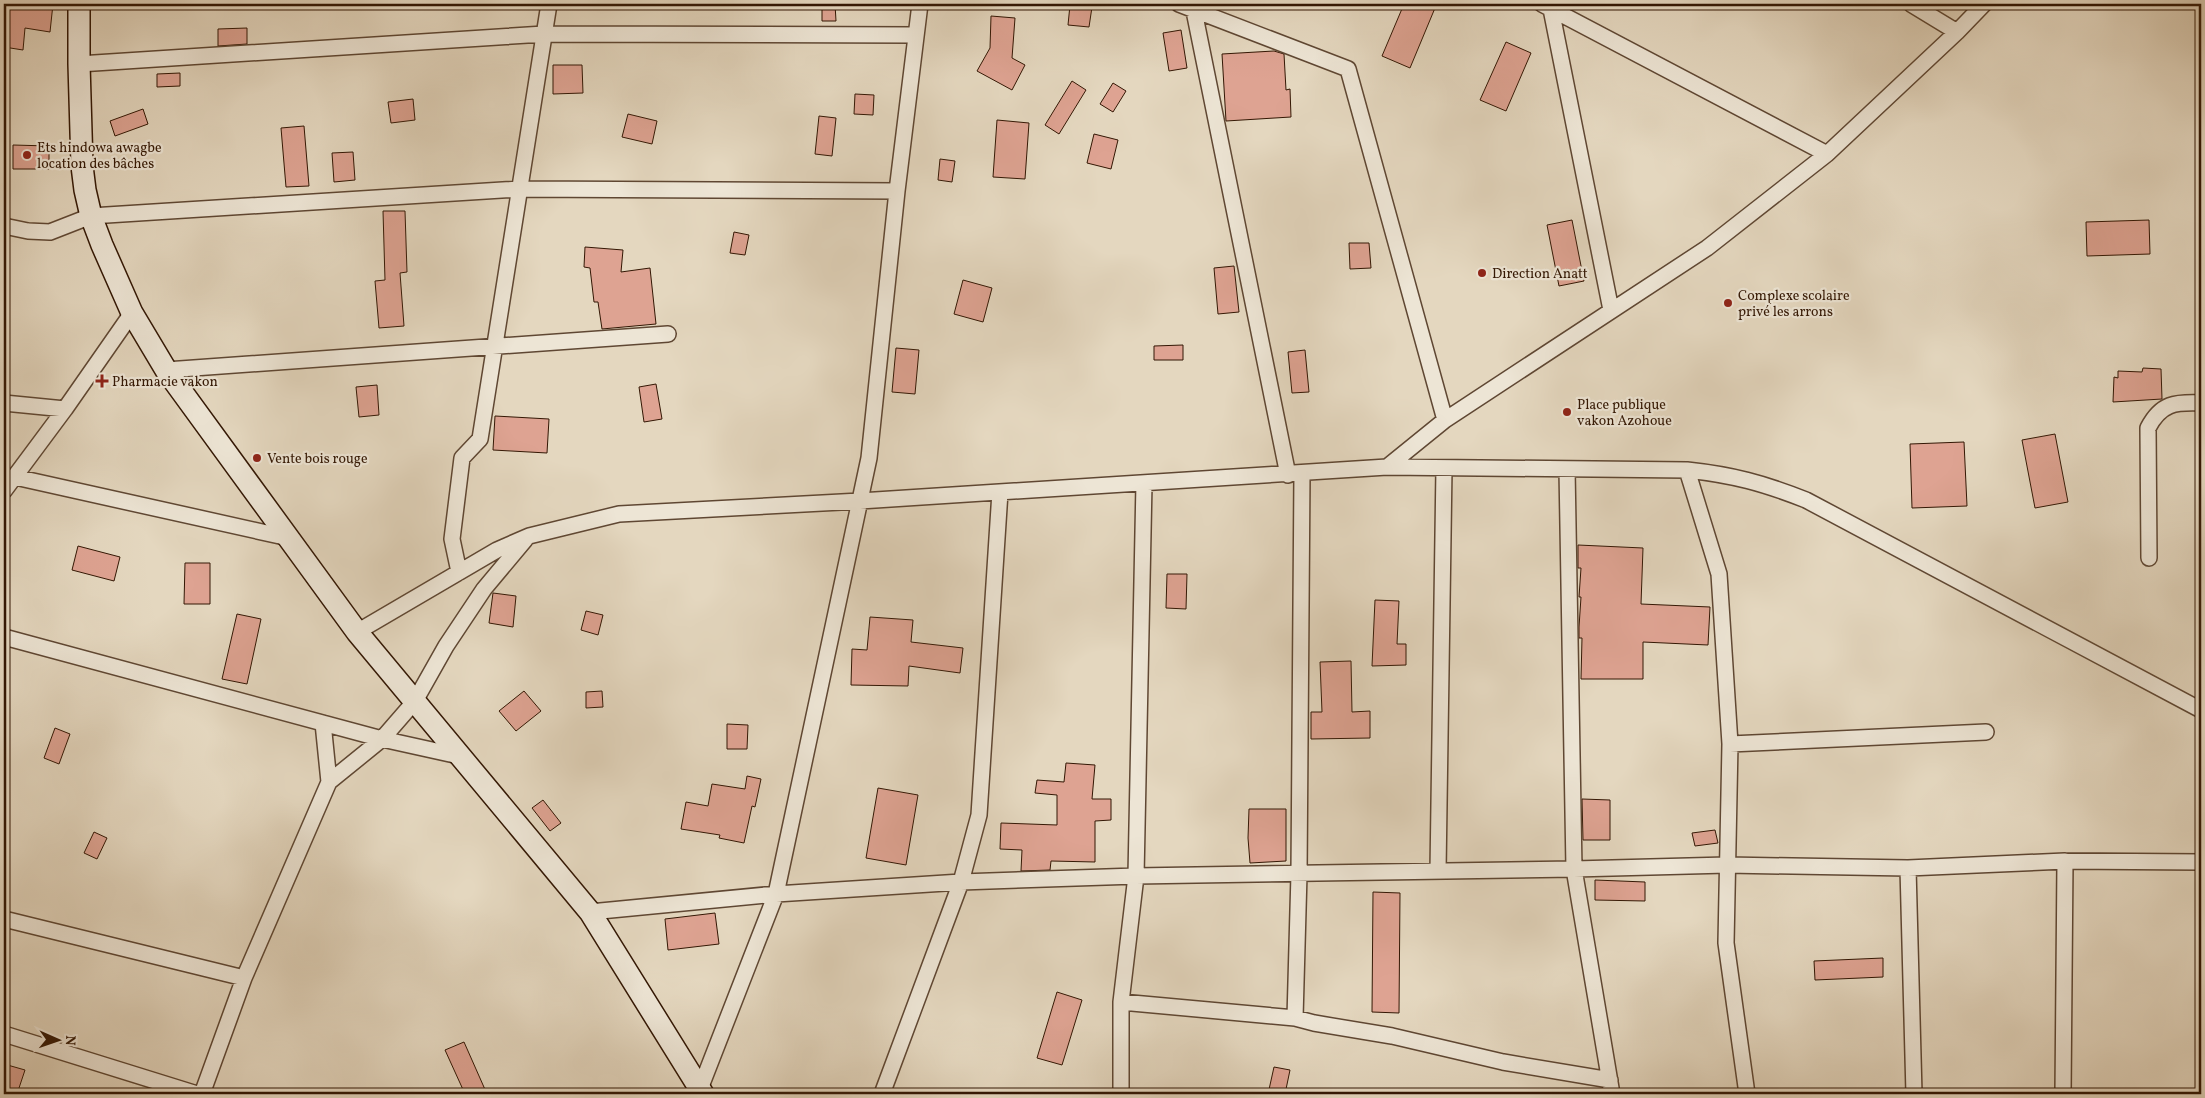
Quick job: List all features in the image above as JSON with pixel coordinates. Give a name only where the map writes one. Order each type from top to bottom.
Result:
[{"type":"main road","points":[[79,4],[82,166],[91,216],[132,314],[166,370],[357,632],[590,912],[701,1092]]},
{"type":"street","points":[[459,572],[452,539],[462,458],[480,439],[549,4]]},
{"type":"street","points":[[701,1092],[776,894],[869,458],[897,191],[920,4]]},
{"type":"street","points":[[1179,4],[1348,69],[1445,420]]},
{"type":"street","points":[[1911,4],[1957,32]]},
{"type":"street","points":[[1387,467],[1445,420],[1707,248],[1827,154],[1957,32],[1984,4]]},
{"type":"street","points":[[1548,5],[1827,154]]},
{"type":"street","points":[[1548,5],[1612,310]]},
{"type":"street","points":[[1194,11],[1295,474],[1299,874],[1295,1018]]},
{"type":"street","points":[[79,64],[544,34],[915,35]]},
{"type":"street","points":[[4,226],[28,231],[50,232],[91,216],[519,189],[897,191]]},
{"type":"street","points":[[4,492],[132,314]]},
{"type":"street","points":[[166,370],[668,334]]},
{"type":"street","points":[[4,403],[65,409]]},
{"type":"street","points":[[2149,558],[2148,428],[2161,409],[2174,404],[2201,403]]},
{"type":"street","points":[[357,632],[497,550],[529,536],[620,514],[860,501],[1387,467],[1687,470],[1727,474],[1806,500],[2201,710]]},
{"type":"street","points":[[1438,871],[1444,468]]},
{"type":"street","points":[[1121,1002],[1295,1018],[1392,1036],[1611,1087],[1574,869],[1567,469]]},
{"type":"street","points":[[1687,470],[1719,574],[1730,744],[1726,943],[1746,1094]]},
{"type":"street","points":[[15,477],[289,538]]},
{"type":"street","points":[[1122,1094],[1121,1002],[1136,876],[1144,483]]},
{"type":"street","points":[[882,1094],[961,882],[979,815],[1000,492]]},
{"type":"street","points":[[202,1094],[244,978],[329,782],[382,739],[415,700],[446,646],[484,589],[529,536]]},
{"type":"street","points":[[4,637],[382,739],[459,756]]},
{"type":"street","points":[[323,723],[329,782]]},
{"type":"street","points":[[1730,744],[1986,732]]},
{"type":"street","points":[[590,912],[776,894],[961,882],[1136,876],[1574,869],[1727,864],[1908,868],[2065,860],[2201,862]]},
{"type":"street","points":[[2063,1094],[2065,860]]},
{"type":"street","points":[[1908,868],[1914,1094]]},
{"type":"street","points":[[4,919],[244,978]]},
{"type":"street","points":[[4,1034],[197,1094]]},
{"type":"building","points":[[4,4],[53,4],[50,32],[25,28],[23,50],[4,47]]},
{"type":"building","points":[[822,4],[835,4],[836,21],[822,21]]},
{"type":"building","points":[[1404,4],[1425,4],[1435,8],[1410,68],[1382,56]]},
{"type":"building","points":[[1070,5],[1092,7],[1089,27],[1068,25]]},
{"type":"building","points":[[991,16],[1015,18],[1012,58],[1025,65],[1012,90],[977,71],[990,48]]},
{"type":"building","points":[[247,28],[247,44],[218,46],[218,29]]},
{"type":"building","points":[[1181,30],[1187,68],[1169,71],[1163,33]]},
{"type":"building","points":[[1506,42],[1531,53],[1506,111],[1480,100]]},
{"type":"building","points":[[1274,51],[1284,54],[1286,90],[1290,89],[1291,117],[1226,121],[1222,54]]},
{"type":"building","points":[[553,65],[582,65],[583,93],[553,94]]},
{"type":"building","points":[[180,73],[180,86],[157,87],[157,74]]},
{"type":"building","points":[[1072,81],[1086,90],[1059,134],[1045,125]]},
{"type":"building","points":[[1113,83],[1126,91],[1113,112],[1100,104]]},
{"type":"building","points":[[855,94],[874,95],[873,115],[854,114]]},
{"type":"building","points":[[413,99],[415,120],[391,123],[388,102]]},
{"type":"building","points":[[143,109],[148,124],[115,136],[110,121]]},
{"type":"building","points":[[628,114],[657,121],[652,144],[622,137]]},
{"type":"building","points":[[819,116],[836,118],[832,156],[815,154]]},
{"type":"building","points":[[997,120],[1029,123],[1025,179],[993,177]]},
{"type":"building","points":[[304,126],[309,186],[286,187],[281,128]]},
{"type":"building","points":[[1094,134],[1118,140],[1111,169],[1087,163]]},
{"type":"building","points":[[13,145],[49,146],[49,169],[13,169]]},
{"type":"building","points":[[353,152],[355,180],[334,182],[332,153]]},
{"type":"building","points":[[940,159],[955,161],[952,182],[938,180]]},
{"type":"building","points":[[383,211],[405,211],[407,272],[400,273],[404,326],[379,328],[375,281],[385,280]]},
{"type":"building","points":[[1572,220],[1584,281],[1559,286],[1547,225]]},
{"type":"building","points":[[2149,220],[2150,254],[2087,256],[2086,222]]},
{"type":"building","points":[[734,232],[749,235],[745,255],[730,253]]},
{"type":"building","points":[[1349,243],[1369,243],[1371,268],[1350,269]]},
{"type":"building","points":[[585,247],[623,250],[621,272],[650,268],[656,324],[602,329],[598,302],[594,302],[590,268],[584,267]]},
{"type":"building","points":[[1234,266],[1239,312],[1218,314],[1214,268]]},
{"type":"building","points":[[963,280],[992,288],[983,322],[954,314]]},
{"type":"building","points":[[1183,345],[1183,360],[1154,360],[1154,346]]},
{"type":"building","points":[[896,348],[919,350],[915,394],[892,392]]},
{"type":"building","points":[[1305,350],[1309,392],[1292,393],[1288,352]]},
{"type":"building","points":[[2143,368],[2161,369],[2162,399],[2113,402],[2114,377],[2118,378],[2118,371],[2142,372]]},
{"type":"building","points":[[656,384],[662,419],[644,422],[639,387]]},
{"type":"building","points":[[377,385],[379,415],[359,417],[356,387]]},
{"type":"building","points":[[495,416],[549,419],[547,453],[493,450]]},
{"type":"building","points":[[2055,434],[2068,502],[2035,508],[2022,440]]},
{"type":"building","points":[[1964,442],[1967,506],[1912,508],[1910,444]]},
{"type":"building","points":[[1578,545],[1643,548],[1641,604],[1710,607],[1708,645],[1643,642],[1643,679],[1581,679],[1582,638],[1579,638],[1579,627],[1581,597],[1579,597],[1581,568],[1578,568]]},
{"type":"building","points":[[78,546],[120,557],[114,581],[72,570]]},
{"type":"building","points":[[185,563],[210,563],[210,604],[184,604]]},
{"type":"building","points":[[1167,574],[1187,574],[1186,609],[1166,608]]},
{"type":"building","points":[[493,593],[516,596],[513,627],[489,623]]},
{"type":"building","points":[[1375,600],[1399,601],[1397,644],[1406,644],[1406,665],[1372,666]]},
{"type":"building","points":[[586,611],[603,615],[598,635],[581,630]]},
{"type":"building","points":[[237,614],[261,619],[247,684],[222,679]]},
{"type":"building","points":[[870,617],[913,620],[911,642],[963,648],[960,673],[909,666],[908,686],[851,685],[852,649],[867,650]]},
{"type":"building","points":[[1351,661],[1352,712],[1370,711],[1370,738],[1311,739],[1311,712],[1322,712],[1320,662]]},
{"type":"building","points":[[524,691],[541,711],[516,731],[499,711]]},
{"type":"building","points":[[602,691],[603,707],[586,708],[586,692]]},
{"type":"building","points":[[727,724],[748,725],[747,749],[727,749]]},
{"type":"building","points":[[55,728],[70,734],[59,764],[44,758]]},
{"type":"building","points":[[1066,763],[1095,765],[1092,799],[1111,799],[1111,820],[1095,821],[1095,862],[1051,861],[1050,870],[1021,871],[1022,850],[1000,849],[1001,823],[1057,825],[1057,795],[1035,793],[1037,780],[1064,782]]},
{"type":"building","points":[[747,776],[761,779],[755,807],[752,806],[744,843],[719,838],[720,835],[681,829],[686,802],[708,806],[712,784],[745,789]]},
{"type":"building","points":[[878,788],[918,795],[906,865],[866,858]]},
{"type":"building","points":[[1582,799],[1610,800],[1610,840],[1583,840]]},
{"type":"building","points":[[543,800],[561,823],[550,831],[532,808]]},
{"type":"building","points":[[1249,809],[1286,809],[1286,861],[1250,863],[1248,838]]},
{"type":"building","points":[[1715,830],[1718,843],[1695,846],[1692,833]]},
{"type":"building","points":[[94,832],[107,838],[97,859],[84,853]]},
{"type":"building","points":[[1595,880],[1645,882],[1645,901],[1595,900]]},
{"type":"building","points":[[1373,892],[1400,893],[1399,1013],[1372,1012]]},
{"type":"building","points":[[715,913],[719,944],[668,950],[665,919]]},
{"type":"building","points":[[1883,958],[1883,977],[1815,980],[1814,961]]},
{"type":"building","points":[[1057,992],[1082,1000],[1062,1065],[1037,1058]]},
{"type":"building","points":[[464,1042],[487,1094],[465,1094],[445,1050]]},
{"type":"building","points":[[4,1064],[25,1070],[17,1094],[4,1094]]},
{"type":"building","points":[[1274,1067],[1290,1070],[1285,1094],[1268,1094]]},
{"type":"place","name":"Ets hindowa awagbe location des bâches","points":[[27,155]]},
{"type":"place","name":"Direction Anatt","points":[[1482,273]]},
{"type":"place","name":"Complexe scolaire privé les arrons","points":[[1728,303]]},
{"type":"place","name":"Pharmacie vakon","points":[[102,381]]},
{"type":"place","name":"Place publique vakon Azohoue","points":[[1567,412]]},
{"type":"place","name":"Vente bois rouge","points":[[257,458]]}]
